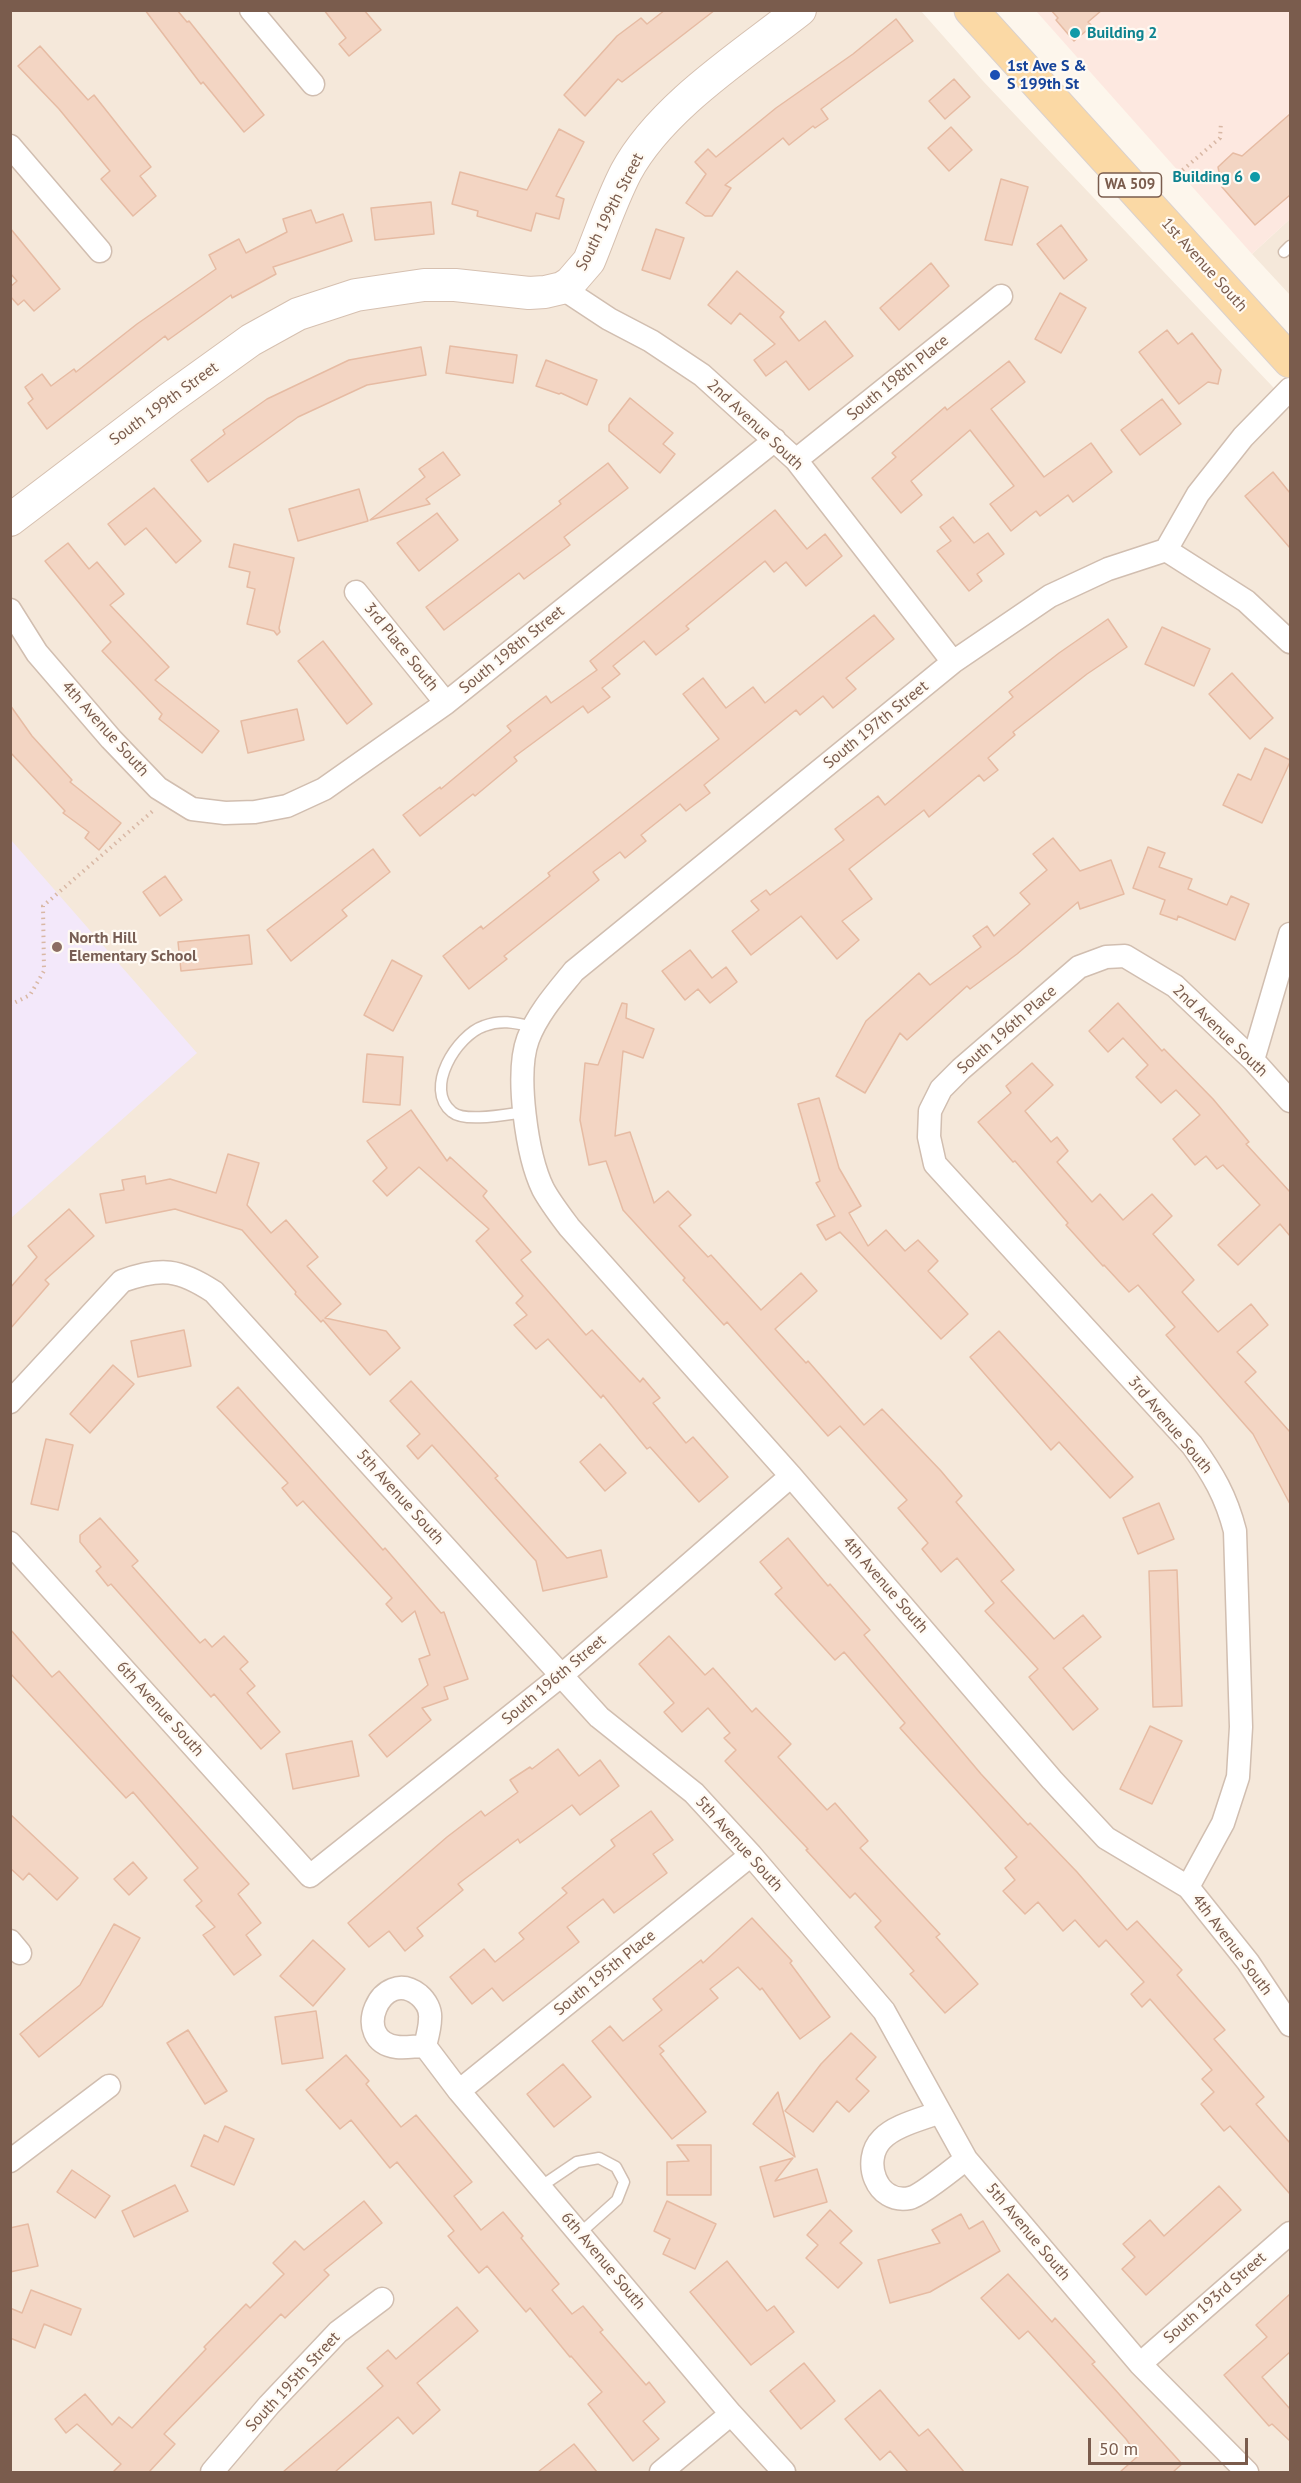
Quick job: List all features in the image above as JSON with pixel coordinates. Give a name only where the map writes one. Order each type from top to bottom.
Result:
[{"type":"main road","name":"1st Avenue South","points":[[971,10],[1290,361]]},
{"type":"street","points":[[251,10],[313,84]]},
{"type":"street","name":"South 199th Street","points":[[10,520],[251,340],[298,314],[356,295],[424,285],[464,286],[530,293],[562,288],[580,274],[589,261],[627,171],[658,128],[700,89],[800,10]]},
{"type":"street","points":[[10,146],[100,251]]},
{"type":"street","name":"2nd Avenue South","points":[[562,288],[609,319],[651,341],[702,375],[796,460],[952,662]]},
{"type":"street","name":"South 198th Place","points":[[796,460],[1001,297]]},
{"type":"street","points":[[1290,389],[1243,437],[1198,494],[1166,550],[1246,601],[1290,642]]},
{"type":"street","name":"South 198th Street","points":[[225,813],[255,812],[287,806],[324,789],[446,703],[775,440]]},
{"type":"street","name":"South 197th Street","points":[[525,1112],[523,1066],[528,1040],[546,1005],[574,971],[952,662],[1050,596],[1108,569],[1166,550]]},
{"type":"street","name":"3rd Place South","points":[[356,592],[446,703]]},
{"type":"street","name":"4th Avenue South","points":[[10,610],[38,653],[111,739],[158,788],[192,808],[225,813]]},
{"type":"street","points":[[1253,1060],[1290,934]]},
{"type":"street","name":"South 196th Place","points":[[935,1164],[929,1137],[930,1111],[941,1089],[961,1069],[1079,967],[1106,957],[1125,956],[1146,967]]},
{"type":"street","name":"2nd Avenue South","points":[[1146,967],[1175,986],[1253,1060],[1290,1101]]},
{"type":"street","name":"4th Avenue South","points":[[525,1112],[529,1142],[543,1188],[569,1227],[791,1476],[1052,1780],[1106,1838],[1188,1887],[1248,1962],[1290,2025]]},
{"type":"street","name":"3rd Avenue South","points":[[935,1164],[1192,1446],[1213,1474],[1228,1503],[1235,1531],[1240,1727],[1238,1777],[1223,1823],[1188,1887]]},
{"type":"street","name":"5th Avenue South","points":[[10,1402],[122,1281],[146,1272],[170,1272],[191,1277],[214,1292],[599,1717],[694,1793],[751,1855],[884,2011],[966,2159],[1140,2364],[1247,2472]]},
{"type":"street","name":"South 196th Street","points":[[310,1876],[562,1675],[791,1476]]},
{"type":"street","name":"6th Avenue South","points":[[10,1543],[310,1876]]},
{"type":"street","name":"South 195th Place","points":[[459,2091],[751,1855]]},
{"type":"street","name":"6th Avenue South","points":[[425,2046],[459,2091],[579,2234],[731,2414],[784,2472]]},
{"type":"street","points":[[10,2161],[109,2086]]},
{"type":"street","points":[[940,2112],[885,2136],[872,2154],[873,2175],[879,2186],[888,2194],[900,2198],[912,2198],[966,2159]]},
{"type":"street","name":"South 193rd Street","points":[[1140,2364],[1290,2233]]},
{"type":"street","name":"South 195th Street","points":[[212,2472],[269,2405],[338,2332],[382,2299]]},
{"type":"street","points":[[661,2472],[731,2414]]},
{"type":"lane","points":[[525,1112],[468,1117],[452,1113],[441,1098],[440,1085],[454,1050],[482,1026],[505,1021],[534,1027]]},
{"type":"lane","points":[[540,2187],[577,2162],[599,2158],[616,2167],[624,2182],[617,2200],[579,2234]]},
{"type":"path","points":[[1178,174],[1220,138],[1221,122]]},
{"type":"path","points":[[10,1005],[30,995],[44,971],[43,906],[170,795]]},
{"type":"shaded area","points":[[11,11],[921,11],[983,81],[1290,405],[1290,2472],[11,2472]]},
{"type":"shaded area","points":[[1036,11],[1290,11],[1290,219],[1252,254]]},
{"type":"shaded area","points":[[1290,219],[1290,295],[1252,254]]},
{"type":"shaded area","name":"North Hill Elementary School","points":[[11,840],[197,1053],[10,1218]]},
{"type":"building","points":[[145,10],[177,10],[187,22],[189,21],[264,115],[244,132],[203,82],[201,84]]},
{"type":"building","points":[[324,10],[364,10],[381,30],[349,56],[339,44],[346,38]]},
{"type":"building","points":[[665,10],[715,10],[622,82],[618,79],[585,116],[564,95],[617,36],[641,18],[647,24]]},
{"type":"building","name":"Building 2","points":[[1051,10],[1102,10],[1088,22],[1092,26],[1074,41],[1056,20],[1058,18]]},
{"type":"building","points":[[896,19],[913,41],[821,109],[828,119],[815,128],[813,126],[789,145],[783,138],[725,185],[731,188],[712,216],[705,216],[686,203],[706,174],[695,162],[708,149],[716,157],[776,108],[853,54]]},
{"type":"building","points":[[40,46],[88,100],[94,95],[151,167],[140,176],[156,196],[133,216],[101,179],[110,171],[59,109],[18,66]]},
{"type":"building","points":[[954,79],[970,97],[945,119],[929,101]]},
{"type":"building","name":"Building 6","points":[[1290,114],[1290,195],[1255,225],[1222,187],[1218,167],[1233,153],[1242,156]]},
{"type":"building","points":[[951,127],[972,150],[949,171],[928,148]]},
{"type":"building","points":[[559,129],[584,142],[556,196],[564,199],[559,219],[536,213],[531,231],[477,216],[478,211],[452,204],[460,172],[527,190]]},
{"type":"building","points":[[1001,179],[1028,187],[1012,245],[985,240]]},
{"type":"building","points":[[431,202],[434,234],[375,240],[371,208]]},
{"type":"building","points":[[311,210],[316,223],[343,214],[352,241],[273,267],[276,274],[232,298],[231,295],[168,340],[165,336],[47,429],[28,403],[33,399],[25,387],[42,374],[51,386],[74,369],[76,372],[137,324],[216,269],[209,255],[239,239],[246,253],[287,232],[283,219]]},
{"type":"building","points":[[1061,225],[1087,260],[1064,279],[1037,244]]},
{"type":"building","points":[[10,228],[60,289],[34,311],[24,300],[18,305],[10,296],[10,287],[17,281],[10,273]]},
{"type":"building","points":[[656,229],[684,238],[670,279],[642,270]]},
{"type":"building","points":[[931,263],[949,286],[899,330],[880,308]]},
{"type":"building","points":[[737,271],[784,312],[780,317],[799,341],[825,321],[853,356],[809,390],[786,361],[766,376],[754,360],[775,344],[740,313],[731,324],[708,305]]},
{"type":"building","points":[[1060,293],[1086,308],[1061,353],[1035,339]]},
{"type":"building","points":[[1167,330],[1178,344],[1192,333],[1221,370],[1218,384],[1208,382],[1179,404],[1139,352]]},
{"type":"building","points":[[450,346],[517,355],[513,383],[446,373]]},
{"type":"building","points":[[421,347],[426,375],[367,385],[298,417],[208,482],[191,460],[225,434],[223,430],[267,399],[349,360]]},
{"type":"building","points":[[546,360],[597,380],[587,405],[561,393],[536,386]]},
{"type":"building","points":[[1009,361],[1025,382],[991,409],[1044,477],[1091,443],[1112,472],[1073,502],[1068,495],[1040,516],[1036,511],[1011,531],[990,504],[1014,486],[970,430],[911,481],[922,495],[901,513],[872,478],[896,457],[892,453],[945,407],[947,410]]},
{"type":"building","points":[[630,398],[673,433],[663,444],[675,454],[660,473],[609,431],[609,425]]},
{"type":"building","points":[[1162,399],[1181,424],[1140,455],[1121,430]]},
{"type":"building","points":[[443,452],[460,475],[426,499],[430,504],[370,520],[425,477],[419,469]]},
{"type":"building","points":[[608,463],[628,488],[564,537],[570,545],[524,579],[519,573],[444,630],[426,607],[561,504],[559,501]]},
{"type":"building","points":[[1273,472],[1290,493],[1290,548],[1245,496]]},
{"type":"building","points":[[154,488],[201,541],[176,563],[146,528],[125,545],[108,524]]},
{"type":"building","points":[[359,489],[368,521],[298,541],[289,509]]},
{"type":"building","points":[[775,510],[807,549],[825,534],[842,556],[806,586],[786,562],[774,572],[765,561],[686,626],[689,629],[656,655],[644,641],[613,666],[620,674],[602,688],[610,697],[588,713],[583,706],[514,757],[517,761],[475,796],[473,794],[420,836],[403,815],[440,787],[441,789],[511,731],[507,726],[546,696],[551,703],[597,670],[590,661]]},
{"type":"building","points":[[437,513],[458,540],[419,571],[397,543]]},
{"type":"building","points":[[953,517],[974,543],[988,533],[1004,554],[977,574],[982,581],[969,591],[937,551],[951,541],[940,527]]},
{"type":"building","points":[[68,543],[89,569],[97,562],[124,594],[110,605],[169,667],[155,680],[219,731],[202,753],[159,719],[162,714],[102,651],[111,642],[45,561]]},
{"type":"building","points":[[234,544],[294,558],[280,632],[277,635],[274,631],[247,624],[255,589],[247,587],[250,572],[229,567]]},
{"type":"building","points":[[874,615],[894,639],[846,678],[856,689],[833,708],[823,696],[800,715],[796,710],[704,785],[710,793],[686,811],[680,804],[641,835],[646,841],[625,858],[620,852],[593,872],[599,880],[504,956],[507,959],[469,989],[443,956],[481,926],[483,929],[550,876],[548,873],[719,739],[683,694],[703,678],[726,708],[753,687],[765,703]]},
{"type":"building","points":[[1108,619],[1127,647],[1087,674],[1013,732],[1015,735],[988,758],[998,770],[984,781],[979,775],[929,817],[924,810],[849,869],[872,899],[842,921],[859,940],[837,959],[801,916],[751,955],[732,931],[759,910],[751,901],[766,890],[770,895],[844,840],[835,829],[878,796],[885,805],[1013,697],[1009,692]]},
{"type":"building","points":[[1162,627],[1210,649],[1194,686],[1145,664]]},
{"type":"building","points":[[323,641],[372,704],[347,724],[298,661]]},
{"type":"building","points":[[1232,673],[1273,718],[1250,739],[1209,694]]},
{"type":"building","points":[[10,705],[32,736],[72,780],[70,782],[121,823],[99,850],[85,838],[89,832],[63,813],[65,811],[10,752]]},
{"type":"building","points":[[297,709],[304,740],[248,753],[241,721]]},
{"type":"building","points":[[1265,748],[1290,762],[1262,823],[1223,805],[1238,774],[1251,780]]},
{"type":"building","points":[[1053,838],[1080,871],[1111,860],[1124,894],[1080,909],[1078,902],[1017,954],[970,989],[967,986],[907,1040],[900,1033],[865,1093],[836,1076],[866,1021],[919,973],[930,985],[981,947],[973,936],[987,926],[994,936],[1030,904],[1020,893],[1047,870],[1033,854]]},
{"type":"building","points":[[1148,847],[1165,853],[1159,867],[1192,879],[1188,889],[1227,905],[1231,896],[1249,904],[1235,940],[1178,916],[1177,920],[1160,914],[1165,900],[1133,888]]},
{"type":"building","points":[[373,849],[390,872],[342,910],[347,916],[291,961],[267,930]]},
{"type":"building","points":[[165,876],[182,900],[160,916],[143,892]]},
{"type":"building","points":[[249,935],[252,964],[181,971],[178,942]]},
{"type":"building","points":[[690,950],[712,978],[726,967],[737,982],[710,1003],[698,989],[685,1000],[662,971]]},
{"type":"building","points":[[392,960],[422,976],[393,1031],[364,1015]]},
{"type":"building","points":[[622,1003],[627,1004],[626,1018],[654,1029],[643,1058],[623,1051],[615,1136],[630,1132],[654,1203],[668,1191],[691,1215],[679,1226],[708,1257],[711,1255],[761,1310],[801,1273],[817,1291],[775,1329],[806,1363],[808,1361],[864,1425],[882,1409],[941,1471],[962,1496],[956,1502],[1014,1570],[1001,1581],[1054,1639],[1083,1615],[1101,1637],[1063,1668],[1098,1709],[1073,1730],[1029,1677],[1038,1669],[985,1611],[994,1603],[957,1558],[941,1572],[922,1549],[928,1543],[898,1508],[907,1500],[840,1426],[828,1436],[727,1322],[724,1325],[683,1280],[685,1278],[623,1210],[606,1161],[589,1165],[580,1120],[585,1063],[598,1065]]},
{"type":"building","points":[[1118,1003],[1162,1051],[1164,1049],[1213,1099],[1249,1142],[1246,1144],[1290,1192],[1290,1236],[1280,1224],[1238,1265],[1218,1245],[1260,1205],[1223,1165],[1217,1169],[1206,1156],[1195,1165],[1173,1139],[1200,1115],[1176,1090],[1161,1103],[1136,1077],[1148,1065],[1123,1038],[1108,1052],[1089,1031]]},
{"type":"building","points":[[367,1054],[403,1057],[400,1105],[363,1102]]},
{"type":"building","points":[[1032,1063],[1053,1085],[1025,1111],[1051,1142],[1057,1137],[1068,1151],[1057,1162],[1092,1202],[1100,1194],[1123,1220],[1152,1194],[1172,1216],[1153,1234],[1194,1280],[1182,1292],[1218,1332],[1251,1304],[1268,1325],[1237,1352],[1256,1372],[1245,1382],[1290,1432],[1290,1504],[1253,1434],[1166,1335],[1175,1327],[1138,1285],[1129,1292],[1103,1266],[1066,1225],[1068,1223],[1015,1161],[1013,1162],[978,1122],[1011,1093],[1006,1086]]},
{"type":"building","points":[[819,1098],[839,1168],[861,1206],[849,1213],[868,1246],[886,1230],[905,1251],[918,1240],[938,1261],[928,1271],[968,1314],[941,1339],[840,1232],[826,1240],[817,1225],[835,1216],[816,1183],[820,1181],[798,1104]]},
{"type":"building","points":[[411,1110],[447,1161],[450,1157],[487,1191],[483,1196],[531,1252],[521,1260],[586,1335],[592,1330],[640,1382],[643,1378],[660,1398],[653,1403],[686,1443],[693,1437],[728,1477],[699,1502],[650,1447],[647,1449],[603,1395],[601,1398],[548,1339],[536,1349],[514,1325],[527,1315],[516,1303],[523,1296],[476,1241],[489,1229],[419,1167],[387,1196],[373,1181],[387,1168],[367,1141]]},
{"type":"building","points":[[228,1154],[259,1163],[247,1205],[271,1233],[286,1220],[318,1257],[307,1266],[341,1304],[325,1318],[386,1331],[400,1348],[370,1375],[323,1320],[321,1322],[295,1294],[296,1292],[242,1230],[175,1209],[106,1223],[100,1194],[124,1190],[122,1180],[145,1176],[146,1184],[170,1179],[216,1193]]},
{"type":"building","points":[[69,1209],[94,1236],[45,1280],[49,1284],[10,1329],[10,1288],[37,1257],[28,1246]]},
{"type":"building","points":[[184,1330],[191,1366],[138,1377],[131,1341]]},
{"type":"building","points":[[999,1331],[1133,1477],[1110,1498],[1059,1442],[1051,1450],[970,1357]]},
{"type":"building","points":[[113,1365],[134,1384],[90,1433],[70,1414]]},
{"type":"building","points":[[411,1381],[498,1476],[495,1478],[567,1558],[601,1550],[607,1577],[543,1591],[536,1561],[432,1445],[418,1459],[407,1446],[420,1434],[390,1401]]},
{"type":"building","points":[[238,1387],[383,1550],[385,1548],[441,1613],[444,1612],[468,1679],[444,1687],[448,1699],[422,1708],[431,1720],[387,1757],[369,1735],[428,1685],[419,1659],[430,1655],[415,1611],[402,1622],[386,1604],[392,1598],[303,1501],[297,1506],[282,1488],[288,1483],[217,1407]]},
{"type":"building","points":[[46,1439],[73,1445],[58,1510],[31,1504]]},
{"type":"building","points":[[600,1444],[626,1473],[605,1491],[580,1462]]},
{"type":"building","points":[[1159,1503],[1174,1539],[1138,1554],[1123,1518]]},
{"type":"building","points":[[100,1518],[138,1561],[132,1566],[200,1643],[205,1639],[212,1647],[224,1636],[248,1662],[240,1669],[255,1686],[247,1693],[280,1732],[261,1749],[214,1694],[211,1697],[111,1584],[108,1586],[96,1571],[101,1567],[80,1542],[80,1535]]},
{"type":"building","points":[[788,1538],[828,1586],[830,1584],[870,1630],[864,1635],[981,1774],[1028,1825],[1030,1823],[1077,1872],[1127,1930],[1137,1921],[1182,1970],[1177,1975],[1225,2030],[1214,2039],[1264,2097],[1256,2104],[1290,2143],[1290,2194],[1230,2126],[1224,2131],[1201,2104],[1214,2092],[1202,2079],[1212,2070],[1150,1999],[1142,2007],[1131,1994],[1144,1982],[1106,1940],[1099,1947],[1075,1920],[1063,1931],[1038,1902],[1025,1914],[1003,1891],[1015,1880],[1005,1868],[1017,1857],[900,1728],[905,1723],[844,1652],[835,1660],[775,1594],[782,1588],[760,1562]]},
{"type":"building","points":[[1177,1570],[1182,1706],[1153,1707],[1149,1571]]},
{"type":"building","points":[[10,1629],[52,1677],[59,1671],[249,1884],[238,1894],[261,1923],[246,1935],[261,1955],[234,1975],[203,1935],[215,1927],[196,1906],[202,1901],[184,1880],[198,1868],[133,1792],[126,1798],[10,1673]]},
{"type":"building","points":[[669,1636],[705,1675],[713,1668],[752,1712],[756,1708],[791,1744],[778,1757],[827,1810],[835,1803],[868,1841],[860,1848],[940,1934],[936,1937],[978,1984],[945,2013],[910,1974],[914,1971],[875,1927],[881,1921],[855,1893],[850,1898],[806,1850],[808,1849],[725,1761],[736,1750],[724,1738],[730,1733],[708,1708],[682,1732],[664,1712],[674,1703],[639,1664]]},
{"type":"building","points":[[1150,1726],[1182,1741],[1152,1804],[1120,1789]]},
{"type":"building","points":[[352,1741],[359,1776],[293,1789],[286,1754]]},
{"type":"building","points":[[558,1749],[579,1776],[600,1760],[619,1786],[580,1815],[572,1805],[520,1843],[518,1839],[458,1884],[463,1890],[417,1928],[423,1936],[405,1951],[389,1931],[369,1947],[348,1923],[447,1837],[481,1811],[485,1816],[518,1792],[510,1780],[530,1767],[532,1769]]},
{"type":"building","points":[[651,1811],[673,1840],[653,1854],[667,1873],[614,1913],[603,1899],[567,1927],[579,1942],[503,2001],[492,1988],[472,2004],[450,1977],[484,1949],[495,1962],[524,1939],[519,1933],[567,1893],[562,1888],[615,1846],[611,1840]]},
{"type":"building","points":[[10,1814],[78,1878],[57,1900],[29,1873],[23,1880],[10,1868]]},
{"type":"building","points":[[133,1862],[147,1878],[129,1895],[114,1879]]},
{"type":"building","points":[[752,1918],[792,1961],[790,1963],[830,2017],[800,2039],[762,1988],[760,1990],[738,1967],[710,1989],[718,1998],[659,2046],[664,2051],[660,2054],[706,2112],[672,2139],[592,2041],[610,2026],[623,2041],[662,2010],[653,1999],[701,1960],[703,1963]]},
{"type":"building","points":[[114,1924],[140,1938],[102,2006],[39,2057],[20,2034],[80,1985]]},
{"type":"building","points":[[313,1940],[345,1969],[313,2006],[280,1976]]},
{"type":"building","points":[[316,2011],[323,2058],[282,2064],[275,2017]]},
{"type":"building","points":[[188,2030],[227,2091],[205,2104],[167,2043]]},
{"type":"building","points":[[851,2033],[876,2057],[856,2079],[869,2091],[849,2112],[837,2101],[813,2132],[785,2111],[821,2064]]},
{"type":"building","points":[[346,2055],[369,2081],[366,2084],[401,2127],[416,2115],[472,2182],[454,2196],[481,2230],[503,2212],[559,2284],[552,2290],[572,2314],[583,2306],[603,2330],[600,2332],[646,2385],[649,2382],[665,2402],[643,2421],[659,2439],[633,2461],[588,2404],[602,2392],[530,2308],[526,2312],[487,2266],[479,2273],[448,2236],[454,2231],[397,2162],[390,2168],[351,2120],[340,2129],[306,2090]]},
{"type":"building","points":[[563,2064],[591,2097],[554,2127],[527,2094]]},
{"type":"building","points":[[778,2092],[795,2157],[753,2124]]},
{"type":"building","points":[[225,2126],[254,2139],[234,2185],[191,2166],[204,2135],[218,2142]]},
{"type":"building","points":[[677,2145],[711,2145],[711,2195],[667,2195],[667,2162],[689,2161]]},
{"type":"building","points":[[793,2158],[775,2181],[817,2169],[827,2202],[774,2217],[760,2167]]},
{"type":"building","points":[[72,2170],[110,2196],[95,2218],[57,2192]]},
{"type":"building","points":[[175,2185],[188,2211],[134,2237],[122,2211]]},
{"type":"building","points":[[1219,2186],[1241,2210],[1146,2295],[1122,2269],[1135,2257],[1123,2244],[1150,2220],[1164,2236]]},
{"type":"building","points":[[364,2201],[382,2223],[324,2270],[329,2275],[285,2318],[281,2314],[164,2434],[175,2444],[149,2472],[113,2472],[121,2464],[77,2424],[66,2433],[55,2419],[85,2394],[112,2425],[119,2417],[132,2428],[206,2349],[204,2347],[246,2304],[250,2308],[284,2274],[273,2263],[295,2241],[304,2250]]},
{"type":"building","points":[[667,2201],[716,2224],[695,2269],[663,2254],[670,2239],[654,2231]]},
{"type":"building","points":[[830,2210],[852,2231],[840,2243],[862,2263],[838,2288],[806,2258],[818,2245],[807,2235]]},
{"type":"building","points":[[961,2214],[969,2229],[983,2221],[1000,2251],[930,2292],[890,2303],[878,2260],[940,2243],[932,2230]]},
{"type":"building","points":[[28,2224],[38,2266],[10,2272],[10,2228]]},
{"type":"building","points":[[727,2261],[767,2311],[774,2306],[794,2332],[751,2365],[690,2292]]},
{"type":"building","points":[[1008,2274],[1052,2322],[1055,2318],[1095,2362],[1092,2364],[1182,2464],[1173,2472],[1120,2472],[1138,2456],[1126,2439],[1028,2331],[1019,2339],[981,2298]]},
{"type":"building","points":[[31,2290],[81,2309],[71,2335],[44,2324],[35,2348],[10,2338],[10,2308],[22,2313]]},
{"type":"building","points":[[1290,2294],[1290,2352],[1262,2377],[1290,2409],[1290,2441],[1272,2424],[1269,2426],[1224,2375],[1267,2337],[1256,2325]]},
{"type":"building","points":[[457,2307],[478,2331],[417,2383],[440,2410],[413,2434],[398,2417],[335,2472],[283,2472],[383,2386],[367,2368],[388,2350],[396,2359]]},
{"type":"building","points":[[804,2363],[835,2401],[801,2429],[770,2391]]},
{"type":"building","points":[[880,2390],[919,2436],[928,2429],[964,2472],[908,2472],[890,2451],[880,2460],[845,2419]]},
{"type":"building","points":[[574,2444],[597,2472],[538,2472]]},
{"type":"place","name":"Building 2","points":[[1075,33]]},
{"type":"place","name":"1st Ave S & S 199th St","points":[[995,75]]},
{"type":"place","name":"Building 6","points":[[1255,177]]},
{"type":"place","name":"North Hill Elementary School","points":[[57,947]]}]
